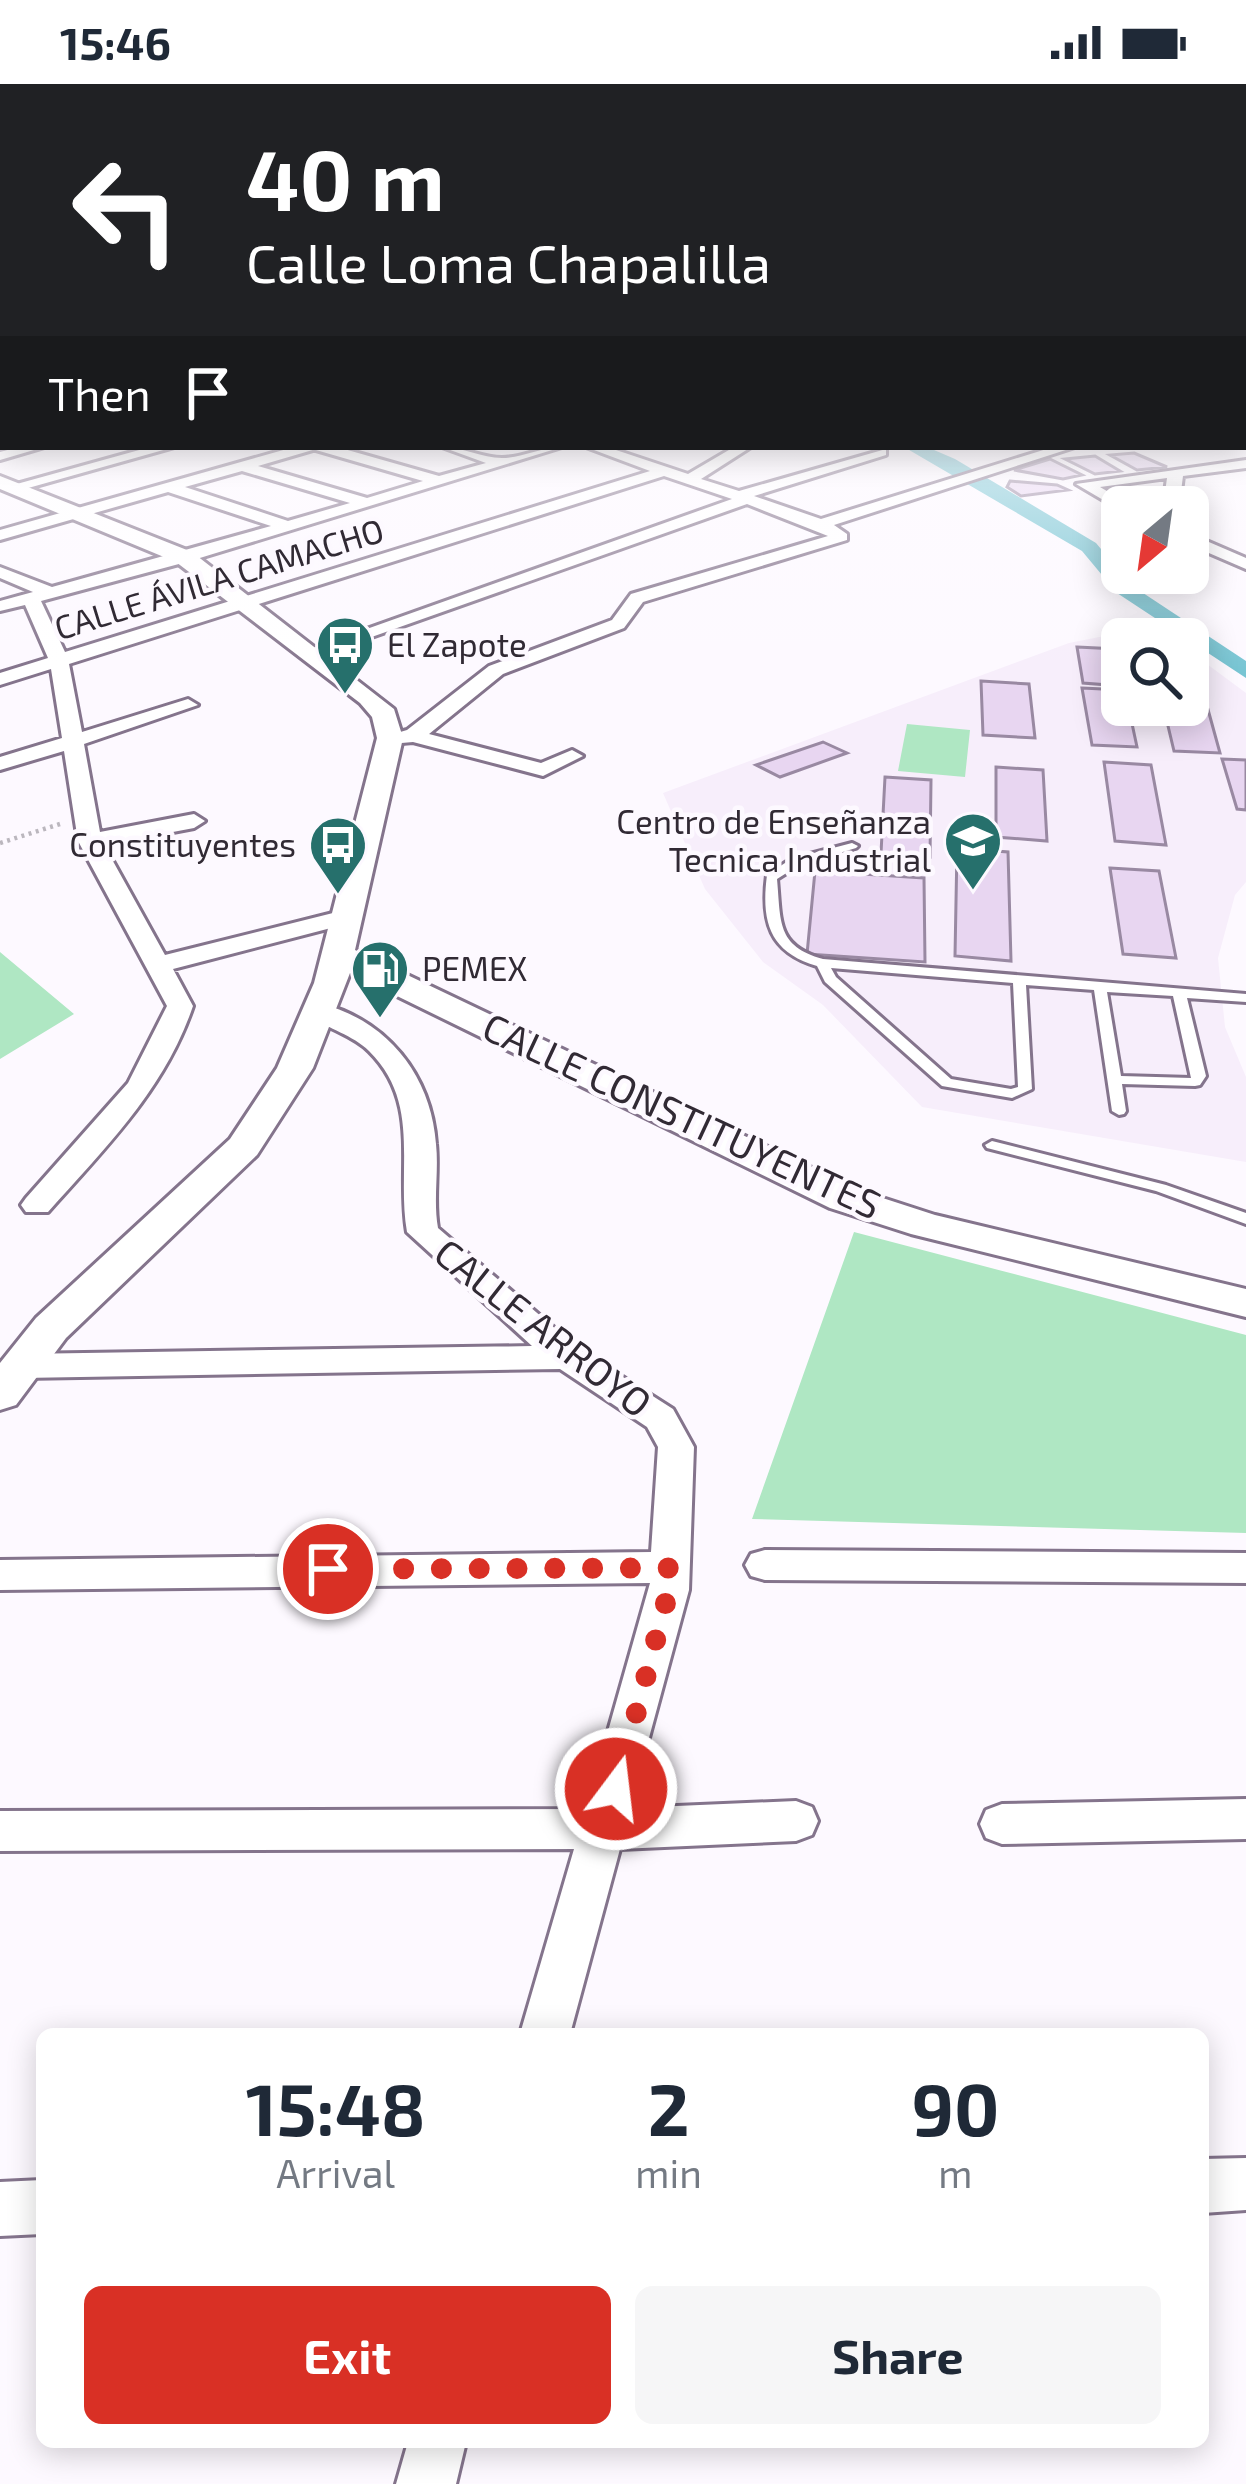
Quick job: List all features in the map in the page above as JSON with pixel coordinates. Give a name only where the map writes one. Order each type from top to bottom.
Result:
[{"type":"street","points":[[7,484],[154,450]]},
{"type":"street","points":[[0,535],[246,460],[295,450]]},
{"type":"street","points":[[332,450],[437,480]]},
{"type":"street","points":[[459,450],[501,463]]},
{"type":"street","points":[[0,606],[545,450]]},
{"type":"street","points":[[11,1380],[52,1328],[244,1147],[295,1068],[319,1011],[401,737],[485,676],[610,628],[638,598],[841,537],[821,524],[601,450]]},
{"type":"street","points":[[693,457],[710,450]]},
{"type":"street","points":[[688,480],[739,450]]},
{"type":"street","points":[[821,524],[1059,450]]},
{"type":"street","points":[[310,652],[881,452]]},
{"type":"street","points":[[246,460],[364,502]]},
{"type":"street","points":[[1101,493],[1084,484],[1246,464]]},
{"type":"street","points":[[1174,486],[1176,471]]},
{"type":"street","name":"CALLE ÁVILA CAMACHO","points":[[0,679],[662,472]]},
{"type":"street","points":[[7,484],[184,557],[369,698],[401,737],[543,770],[572,756]]},
{"type":"street","points":[[165,486],[287,526]]},
{"type":"street","points":[[1209,547],[1246,564]]},
{"type":"street","points":[[0,572],[41,595],[75,738],[87,829],[180,1006],[170,1042],[146,1079],[38,1204]]},
{"type":"street","points":[[0,764],[188,705]]},
{"type":"street","points":[[87,829],[194,821]]},
{"type":"street","points":[[157,964],[341,935]]},
{"type":"street","name":"CALLE CONSTITUYENTES","points":[[341,935],[844,1199],[925,1225],[1246,1303]]},
{"type":"street","name":"CALLE ARROYO","points":[[319,1011],[348,1018],[368,1030],[389,1052],[412,1095],[422,1143],[417,1208],[422,1232],[567,1357],[660,1418],[676,1447],[669,1590],[547,2028]]},
{"type":"street","points":[[11,1380],[567,1357]]},
{"type":"street","points":[[0,1575],[610,1564],[670,1568]]},
{"type":"street","points":[[765,1564],[1246,1568]]},
{"type":"street","points":[[1002,1824],[1246,1819]]},
{"type":"street","points":[[0,1832],[605,1829],[796,1821]]},
{"type":"street","points":[[1209,2186],[1246,2184]]},
{"type":"street","points":[[0,2209],[36,2207]]},
{"type":"street","points":[[426,2484],[435,2448]]},
{"type":"lane","points":[[852,846],[795,862],[771,878],[777,938],[788,952],[822,963],[1246,998]]},
{"type":"lane","points":[[822,963],[830,979],[947,1083],[1012,1094],[1025,1089],[1019,980]]},
{"type":"lane","points":[[1100,987],[1119,1112]]},
{"type":"lane","points":[[1114,1080],[1195,1082],[1199,1076],[1178,993]]},
{"type":"lane","points":[[992,1145],[1161,1188],[1246,1219]]},
{"type":"path","points":[[0,843],[87,829]]},
{"type":"shaded area","name":"Centro de Enseñanza Tecnica Industrial","points":[[1101,637],[1101,726],[1209,726],[1209,666],[1246,693],[1246,882],[1235,895],[1218,958],[1225,1027],[1246,1077],[1246,1162],[922,1107],[823,1005],[763,962],[705,889],[663,793],[1069,643]]},
{"type":"green space","points":[[907,724],[970,730],[965,777],[898,771]]},
{"type":"green space","points":[[0,952],[74,1014],[0,1059]]},
{"type":"green space","points":[[854,1232],[1246,1335],[1246,1533],[752,1519]]},
{"type":"building","points":[[1134,453],[1167,467],[1137,470],[1110,455]]},
{"type":"building","points":[[1095,456],[1120,471],[1095,474],[1065,459]]},
{"type":"building","points":[[1050,459],[1082,475],[1063,479],[1014,470]]},
{"type":"building","points":[[1010,481],[1068,490],[1021,496],[1007,487]]},
{"type":"building","points":[[1077,647],[1101,648],[1101,684],[1083,683]]},
{"type":"building","points":[[981,681],[1029,684],[1035,738],[983,735]]},
{"type":"building","points":[[1082,688],[1101,689],[1101,726],[1132,726],[1137,747],[1092,745]]},
{"type":"building","points":[[1209,713],[1220,753],[1174,751],[1168,726],[1209,726]]},
{"type":"building","points":[[823,742],[847,753],[780,777],[756,765]]},
{"type":"building","points":[[1222,759],[1246,760],[1246,810],[1237,809]]},
{"type":"building","points":[[1104,762],[1151,765],[1166,845],[1115,841]]},
{"type":"building","points":[[996,767],[1043,770],[1047,841],[996,837]]},
{"type":"building","points":[[885,777],[931,780],[930,857],[881,853]]},
{"type":"building","points":[[957,848],[1008,852],[1011,961],[955,956]]},
{"type":"building","points":[[1110,868],[1159,871],[1176,958],[1123,954]]},
{"type":"building","points":[[815,871],[924,878],[925,962],[807,954]]},
{"type":"waterway","points":[[920,450],[1089,547],[1124,589],[1246,671]]},
{"type":"place","name":"El Zapote","points":[[345,696]]},
{"type":"place","name":"Centro de Enseñanza Tecnica Industrial","points":[[973,892]]},
{"type":"place","name":"Constituyentes","points":[[338,896]]},
{"type":"place","name":"PEMEX","points":[[380,1020]]},
{"type":"route","points":[[328,1569],[610,1564],[670,1568],[669,1590],[616,1789]]}]
